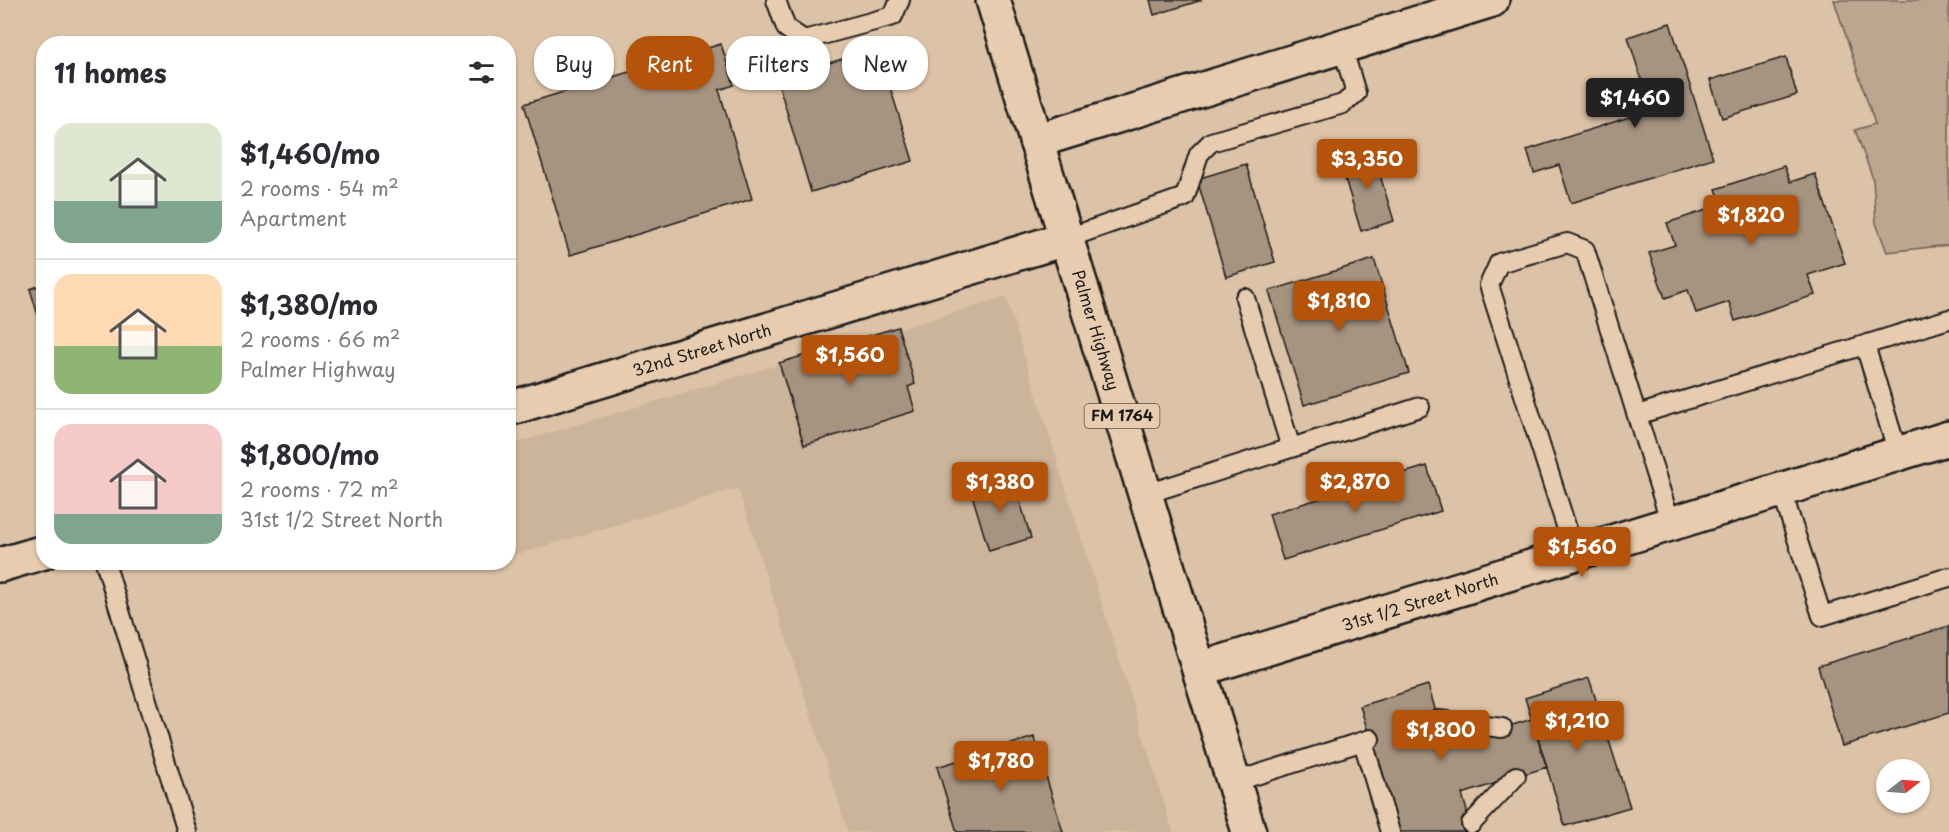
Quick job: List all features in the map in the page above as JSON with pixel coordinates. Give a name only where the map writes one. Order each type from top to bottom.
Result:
[{"type":"street","name":"Palmer Highway","points":[[993,0],[1250,832]]},
{"type":"street","points":[[1036,141],[1492,0]]},
{"type":"street","name":"32nd Street North","points":[[516,408],[1068,238]]},
{"type":"street","name":"31st 1/2 Street North","points":[[1200,669],[1949,438]]},
{"type":"street","points":[[0,565],[36,554]]},
{"type":"lane","points":[[776,0],[786,28],[804,40],[893,16],[900,0]]},
{"type":"lane","points":[[1068,238],[1185,196],[1199,154],[1211,142],[1343,104],[1356,93],[1342,46]]},
{"type":"lane","points":[[1575,554],[1489,285],[1499,263],[1567,243],[1585,250],[1671,524]]},
{"type":"lane","points":[[1245,298],[1291,448]]},
{"type":"lane","points":[[1637,415],[1949,320]]},
{"type":"lane","points":[[1865,345],[1898,454]]},
{"type":"lane","points":[[1146,494],[1420,407]]},
{"type":"lane","points":[[1781,489],[1822,616],[1949,577]]},
{"type":"lane","points":[[107,570],[187,832]]},
{"type":"lane","points":[[1438,720],[1502,728]]},
{"type":"lane","points":[[1234,782],[1367,741],[1390,832]]},
{"type":"lane","points":[[1471,824],[1516,776]]},
{"type":"shaded area","points":[[1834,0],[1949,0],[1949,245],[1887,252],[1876,223],[1873,179],[1855,130],[1875,124]]},
{"type":"shaded area","points":[[1006,297],[1173,832],[848,832],[738,488],[516,555],[516,443]]},
{"type":"building","points":[[1150,0],[1202,0],[1154,15]]},
{"type":"building","points":[[1670,23],[1713,158],[1571,203],[1559,165],[1534,173],[1527,150],[1651,110],[1628,37]]},
{"type":"building","points":[[721,44],[726,60],[726,88],[719,90],[752,199],[570,255],[524,104],[570,90],[614,90],[614,77],[626,73],[626,90],[714,90],[714,46]]},
{"type":"building","points":[[1786,57],[1797,95],[1722,118],[1710,80]]},
{"type":"building","points":[[842,59],[842,90],[891,90],[913,161],[811,192],[780,90],[830,90],[830,63]]},
{"type":"building","points":[[1372,149],[1394,221],[1361,231],[1339,159]]},
{"type":"building","points":[[1246,164],[1275,262],[1226,277],[1197,179]]},
{"type":"building","points":[[1784,166],[1790,182],[1815,174],[1845,263],[1808,275],[1815,295],[1735,321],[1729,302],[1696,313],[1688,290],[1665,298],[1649,253],[1675,245],[1667,223],[1722,205],[1716,189]]},
{"type":"building","points":[[1374,259],[1409,373],[1304,405],[1269,291]]},
{"type":"building","points":[[36,287],[36,309],[30,289]]},
{"type":"building","points":[[898,327],[915,384],[908,387],[915,411],[804,445],[779,363]]},
{"type":"building","points":[[1427,466],[1441,511],[1283,560],[1269,514]]},
{"type":"building","points":[[1012,475],[1031,538],[989,551],[970,488]]},
{"type":"building","points":[[1949,626],[1949,713],[1842,746],[1818,666]]},
{"type":"building","points":[[1589,678],[1630,807],[1565,826],[1525,698]]},
{"type":"building","points":[[1428,685],[1446,746],[1532,719],[1547,767],[1462,794],[1473,832],[1399,832],[1360,706]]},
{"type":"building","points":[[1034,737],[1063,832],[957,832],[937,767]]}]
